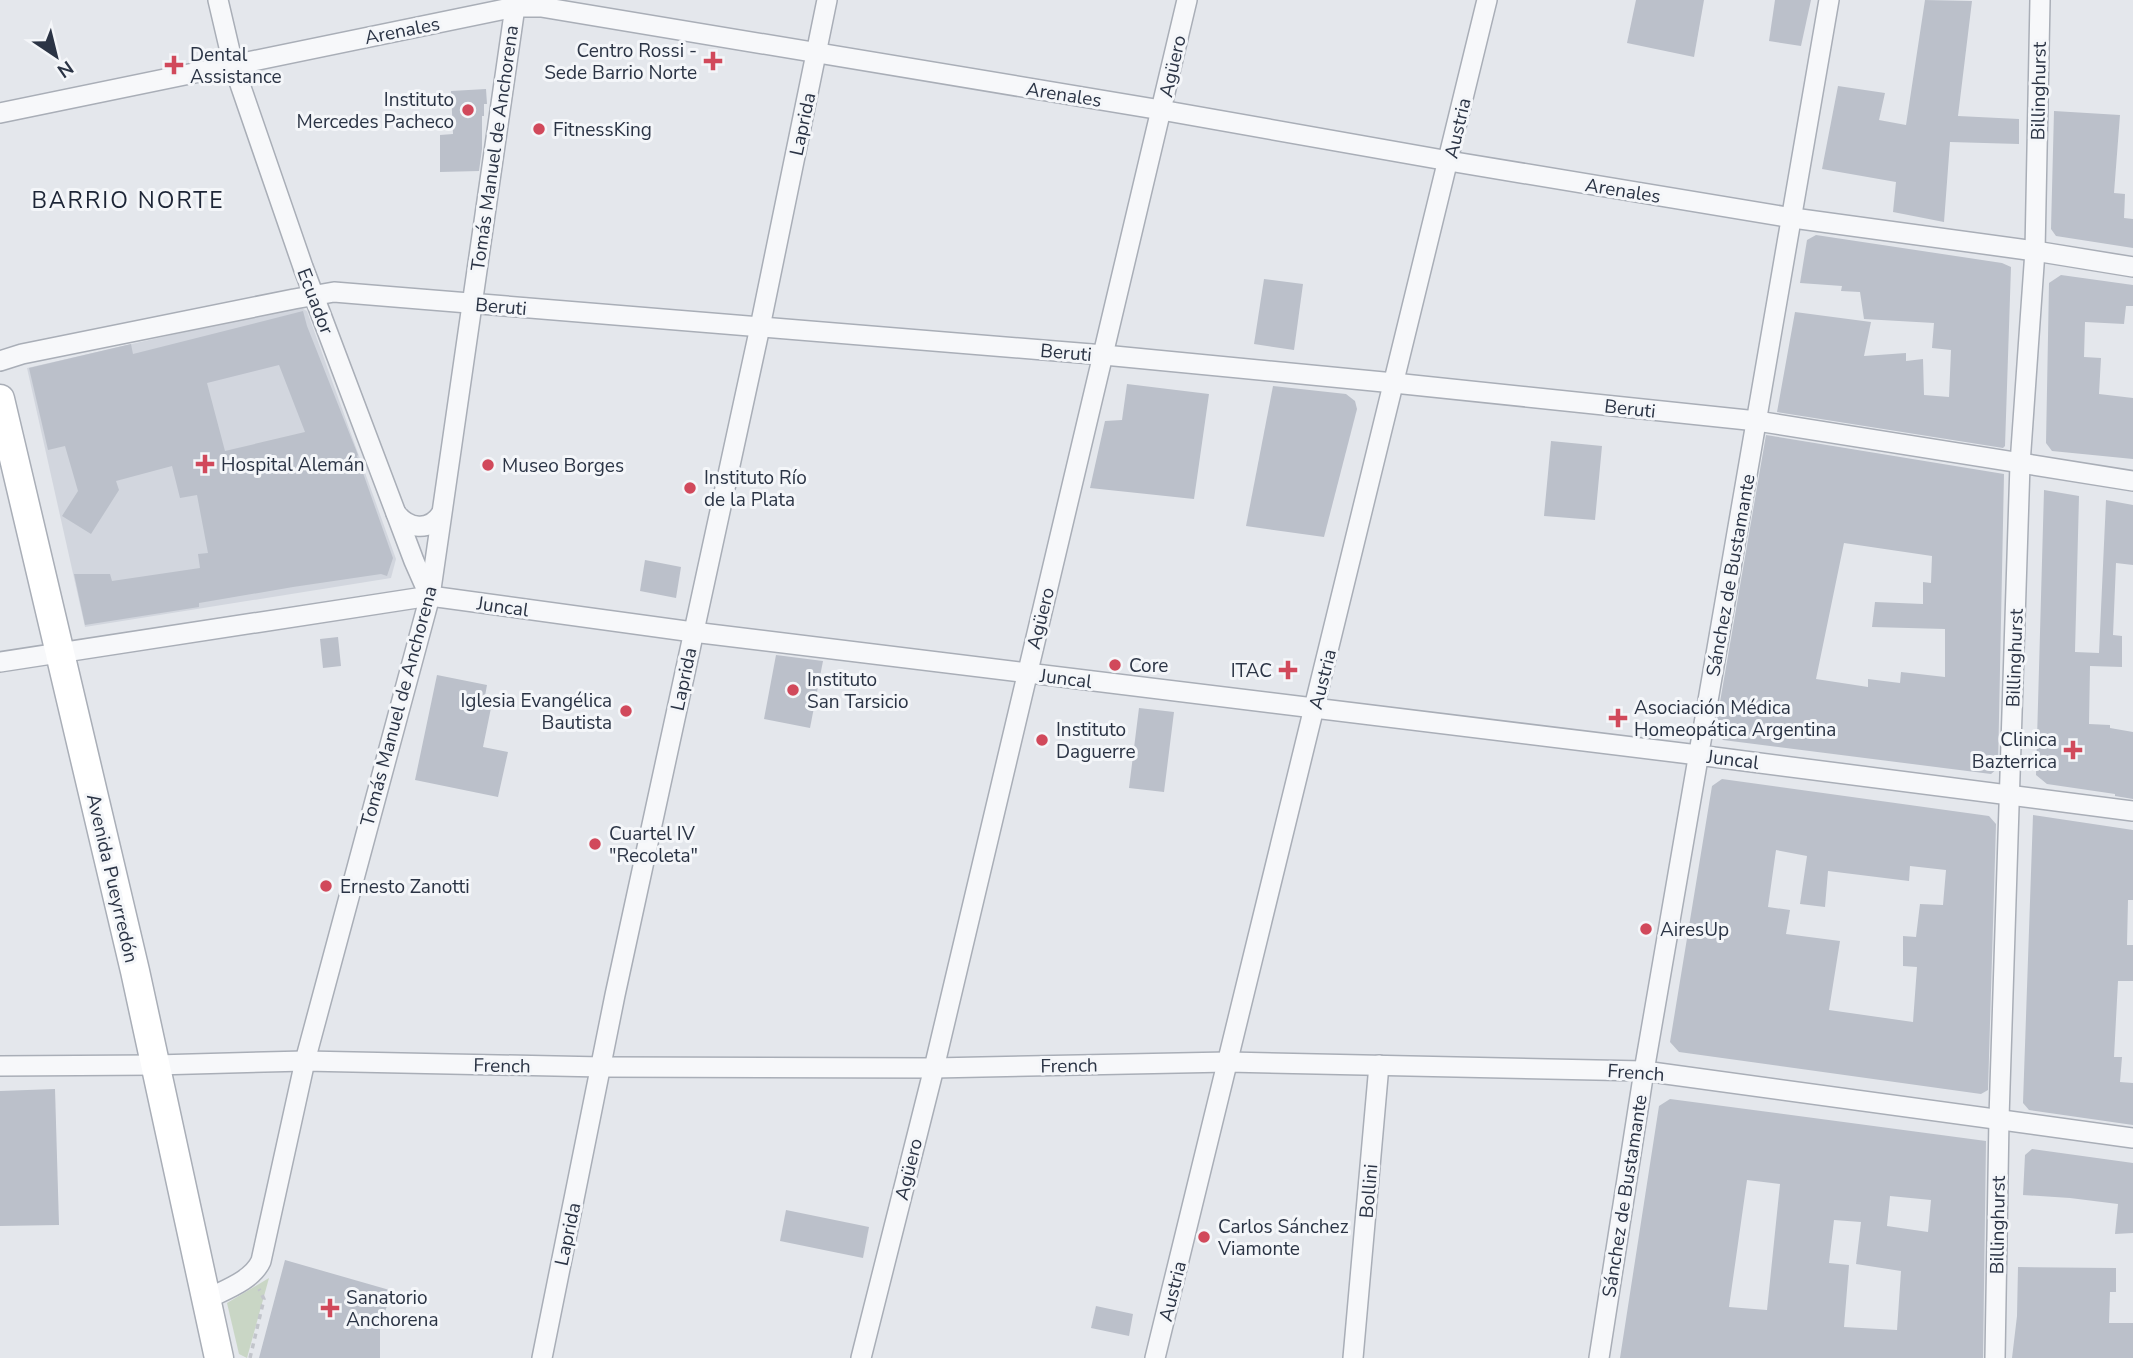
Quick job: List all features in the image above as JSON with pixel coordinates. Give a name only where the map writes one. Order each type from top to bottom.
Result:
[{"type":"main road","name":"Avenida Pueyrredón","points":[[0,399],[156,1065],[219,1358]]},
{"type":"street","name":"Ecuador","points":[[218,0],[233,64],[314,295],[395,512],[430,596]]},
{"type":"street","name":"Laprida","points":[[542,1358],[615,995],[760,327],[827,0]]},
{"type":"street","name":"Agüero","points":[[861,1358],[934,1068],[1187,0]]},
{"type":"street","name":"Austria","points":[[1155,1358],[1488,0]]},
{"type":"street","name":"Sánchez de Bustamante","points":[[1599,1358],[1644,1071],[1829,0]]},
{"type":"street","name":"Billinghurst","points":[[1995,1358],[1999,1118],[2020,464],[2035,251],[2040,0]]},
{"type":"street","name":"Arenales","points":[[0,113],[515,4],[1161,110],[1793,218],[2133,267]]},
{"type":"street","name":"Tomás Manuel de Anchorena","points":[[251,1275],[258,1269],[261,1261],[305,1061],[430,596],[515,4]]},
{"type":"street","name":"Beruti","points":[[0,361],[22,354],[334,292],[1104,355],[1757,421],[2133,481]]},
{"type":"street","points":[[395,512],[405,523],[421,527],[436,521],[441,514]]},
{"type":"street","name":"Juncal","points":[[0,662],[430,596],[693,632],[2133,811]]},
{"type":"street","name":"French","points":[[0,1066],[305,1061],[602,1067],[934,1068],[1228,1062],[1644,1071],[2133,1138]]},
{"type":"street","name":"Bollini","points":[[1353,1358],[1379,1065]]},
{"type":"street","points":[[205,1300],[251,1275]]},
{"type":"path","points":[[250,1358],[264,1299],[251,1275]]},
{"type":"shaded area","name":"Hospital Alemán","points":[[297,306],[307,311],[396,559],[391,578],[85,627],[27,368]]},
{"type":"green space","points":[[269,1278],[247,1358],[239,1354],[227,1303]]},
{"type":"building","points":[[1636,0],[1704,0],[1694,57],[1627,43]]},
{"type":"building","points":[[1775,0],[1811,0],[1801,46],[1769,41]]},
{"type":"building","points":[[1925,0],[1972,1],[1958,116],[2019,119],[2019,144],[1950,142],[1944,222],[1893,212],[1896,182],[1822,169],[1838,86],[1885,93],[1879,120],[1906,125]]},
{"type":"building","points":[[486,89],[487,104],[484,104],[482,116],[479,171],[440,172],[440,135],[453,134],[451,91]]},
{"type":"building","points":[[2054,111],[2120,115],[2114,193],[2125,194],[2124,218],[2133,219],[2133,248],[2056,236],[2051,229]]},
{"type":"building","points":[[1816,235],[2002,263],[2011,267],[2003,448],[1777,412],[1795,312],[1871,322],[1864,356],[1906,353],[1906,361],[1923,359],[1924,395],[1949,397],[1951,350],[1932,348],[1934,323],[1864,319],[1860,292],[1841,291],[1842,286],[1800,283],[1807,240]]},
{"type":"building","points":[[2061,275],[2133,285],[2133,306],[2126,306],[2124,324],[2085,322],[2084,357],[2101,358],[2099,394],[2133,398],[2133,459],[2052,451],[2046,443],[2049,283]]},
{"type":"building","points":[[1264,279],[1303,284],[1294,350],[1254,344]]},
{"type":"building","name":"Hospital Alemán","points":[[303,311],[358,455],[393,558],[387,576],[381,574],[293,587],[199,603],[199,607],[85,625],[74,574],[110,574],[112,581],[200,568],[198,554],[208,553],[197,495],[180,498],[172,466],[116,481],[119,490],[91,534],[62,516],[78,491],[65,446],[48,450],[29,368],[131,344],[133,354]],"holes":[[[279,365],[305,432],[225,451],[207,383]]]},
{"type":"building","points":[[1127,384],[1209,394],[1194,499],[1090,488],[1105,421],[1122,420]]},
{"type":"building","points":[[1273,386],[1346,394],[1355,401],[1357,409],[1324,537],[1246,526]]},
{"type":"building","points":[[1766,435],[2004,474],[1998,768],[1991,774],[1723,740],[1715,731]],"holes":[[[1844,543],[1932,556],[1931,583],[1923,582],[1923,604],[1875,602],[1872,627],[1945,629],[1945,677],[1901,672],[1900,683],[1868,679],[1868,687],[1816,679]]]},
{"type":"building","points":[[1551,441],[1602,446],[1595,520],[1544,516]]},
{"type":"building","points":[[2044,490],[2079,496],[2075,652],[2099,653],[2106,500],[2133,505],[2133,565],[2116,563],[2113,635],[2122,636],[2122,667],[2090,666],[2089,724],[2110,725],[2110,728],[2133,732],[2133,799],[2047,784],[2036,775]]},
{"type":"building","points":[[645,560],[681,567],[676,598],[640,591]]},
{"type":"building","points":[[338,637],[341,666],[323,668],[320,639]]},
{"type":"building","name":"Instituto San Tarsicio","points":[[776,655],[823,661],[810,728],[764,719]]},
{"type":"building","points":[[437,675],[487,685],[483,707],[491,708],[483,747],[508,752],[498,797],[415,780]]},
{"type":"building","points":[[1139,708],[1174,712],[1164,792],[1129,788]]},
{"type":"building","points":[[1722,779],[1989,816],[1996,824],[1988,1090],[1981,1094],[1679,1052],[1670,1042],[1712,786]],"holes":[[[1776,850],[1807,856],[1800,904],[1825,907],[1828,871],[1909,881],[1910,866],[1946,870],[1943,905],[1920,904],[1916,937],[1903,936],[1903,966],[1917,967],[1913,1022],[1829,1010],[1840,941],[1786,934],[1790,910],[1768,907]]]},
{"type":"building","points":[[2033,815],[2133,830],[2133,900],[2128,900],[2127,945],[2133,945],[2133,981],[2118,981],[2114,1057],[2122,1057],[2120,1082],[2133,1083],[2133,1125],[2029,1110],[2023,1103]]},
{"type":"building","points":[[55,1089],[59,1225],[0,1226],[0,1091]]},
{"type":"building","points":[[1670,1099],[1986,1141],[1983,1358],[1620,1358],[1659,1106]],"holes":[[[1747,1180],[1780,1184],[1767,1310],[1729,1307]],[[1890,1196],[1931,1200],[1928,1232],[1887,1226]],[[1834,1220],[1861,1222],[1856,1264],[1901,1271],[1897,1330],[1844,1327],[1849,1265],[1829,1263]]]},
{"type":"building","points":[[2032,1149],[2133,1163],[2133,1233],[2115,1234],[2118,1204],[2023,1195],[2025,1155]]},
{"type":"building","points":[[786,1210],[869,1227],[863,1258],[780,1241]]},
{"type":"building","name":"Sanatorio Anchorena","points":[[285,1260],[393,1291],[380,1324],[380,1358],[259,1358]]},
{"type":"building","points":[[2018,1267],[2116,1268],[2116,1292],[2110,1292],[2109,1323],[2133,1323],[2133,1358],[2012,1358],[2017,1316]]},
{"type":"building","points":[[1096,1306],[1133,1314],[1129,1336],[1091,1328]]},
{"type":"place","name":"Centro Rossi - Sede Barrio Norte","points":[[713,61]]},
{"type":"place","name":"Dental Assistance","points":[[174,65]]},
{"type":"place","name":"Instituto Mercedes Pacheco","points":[[468,110]]},
{"type":"place","name":"FitnessKing","points":[[539,129]]},
{"type":"place","name":"Hospital Alemán","points":[[205,464]]},
{"type":"place","name":"Museo Borges","points":[[488,465]]},
{"type":"place","name":"Instituto Río de la Plata","points":[[690,488]]},
{"type":"place","name":"Core","points":[[1115,665]]},
{"type":"place","name":"ITAC","points":[[1288,670]]},
{"type":"place","name":"Instituto San Tarsicio","points":[[793,690]]},
{"type":"place","name":"Iglesia Evangélica Bautista","points":[[626,711]]},
{"type":"place","name":"Asociación Médica Homeopática Argentina","points":[[1618,718]]},
{"type":"place","name":"Instituto Daguerre","points":[[1042,740]]},
{"type":"place","name":"Clinica Bazterrica","points":[[2073,750]]},
{"type":"place","name":"Cuartel IV \"Recoleta\"","points":[[595,844]]},
{"type":"place","name":"Ernesto Zanotti","points":[[326,886]]},
{"type":"place","name":"AiresUp","points":[[1646,929]]},
{"type":"place","name":"Carlos Sánchez Viamonte","points":[[1204,1237]]},
{"type":"place","name":"Sanatorio Anchorena","points":[[330,1308]]},
{"type":"district","name":"BARRIO NORTE","points":[[128,200]]}]
